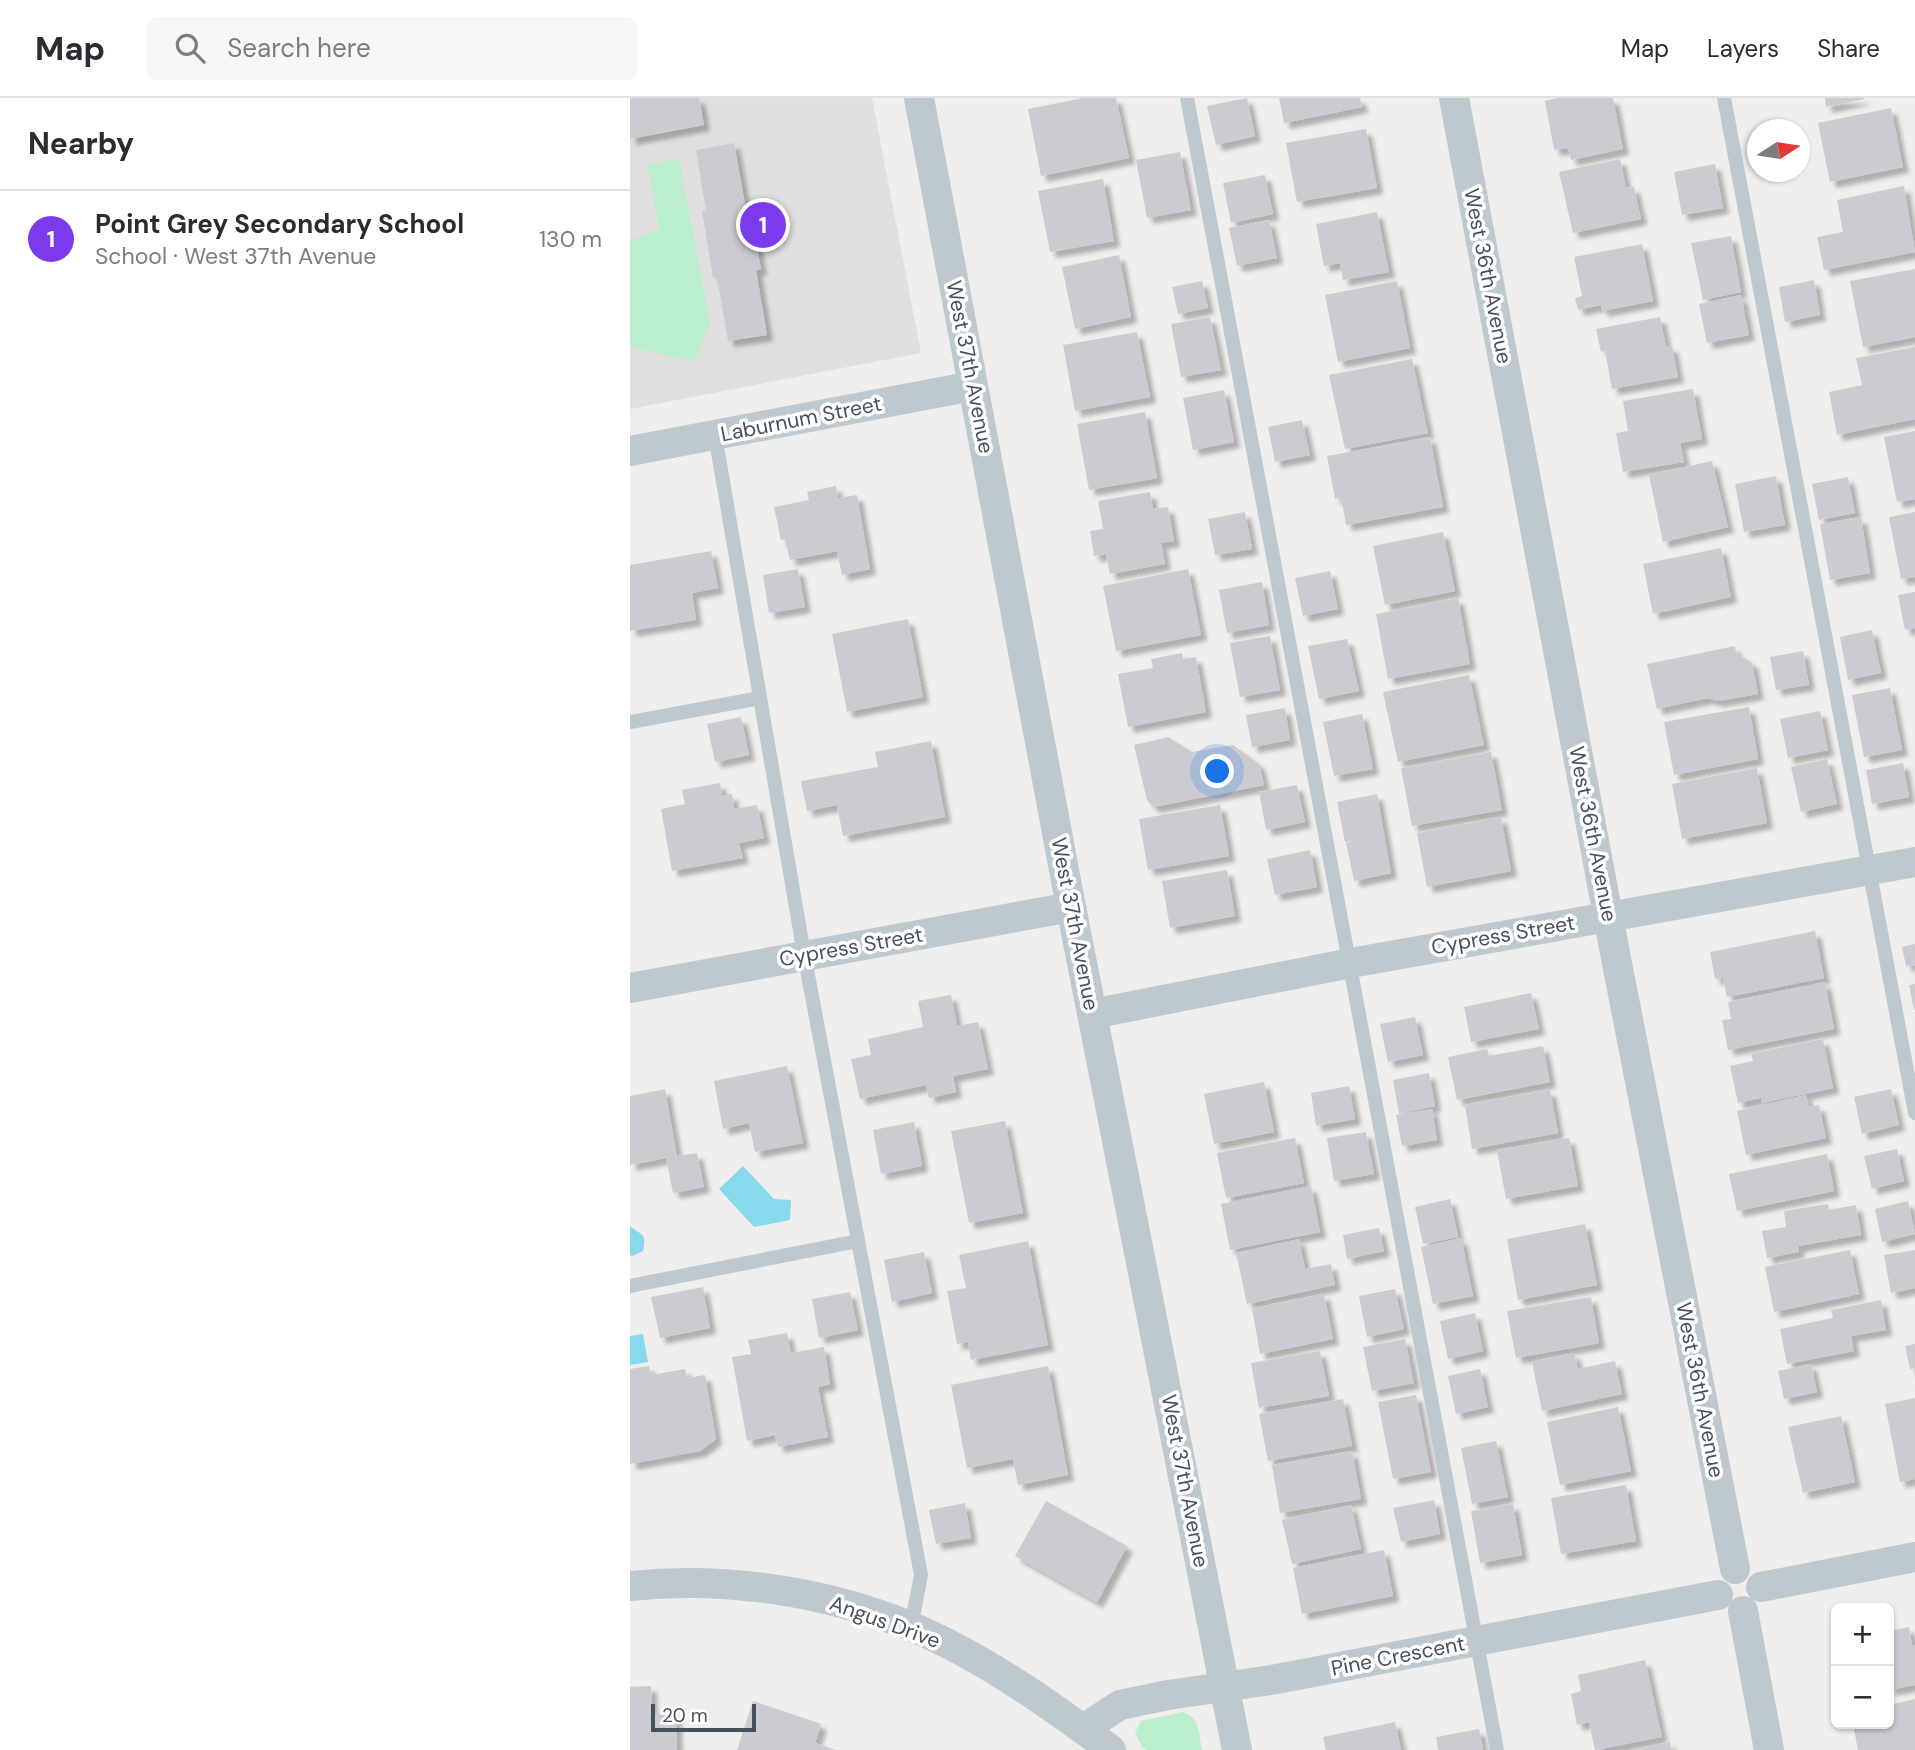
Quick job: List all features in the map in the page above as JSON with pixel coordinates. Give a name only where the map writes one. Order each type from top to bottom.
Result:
[{"type":"street","name":"West 37th Avenue","points":[[919,98],[1072,906],[1237,1750]]},
{"type":"street","name":"West 36th Avenue","points":[[1454,98],[1608,916],[1735,1569]]},
{"type":"street","name":"Laburnum Street","points":[[630,451],[973,386]]},
{"type":"street","name":"Cypress Street","points":[[1093,1014],[1351,963],[1915,862]]},
{"type":"street","name":"Cypress Street","points":[[630,988],[1072,906]]},
{"type":"street","points":[[1761,1587],[1915,1557]]},
{"type":"street","points":[[1735,1569],[1749,1570],[1759,1580],[1761,1587],[1759,1600],[1750,1609],[1743,1611],[1730,1609],[1718,1595],[1723,1576],[1735,1569]]},
{"type":"street","name":"Angus Drive","points":[[630,1586],[664,1582],[716,1582],[826,1599],[911,1627],[974,1658],[1111,1750]]},
{"type":"street","name":"Pine Crescent","points":[[1083,1729],[1120,1705],[1477,1642],[1718,1595]]},
{"type":"street","points":[[1743,1611],[1769,1750]]},
{"type":"lane","points":[[1187,98],[1497,1750]]},
{"type":"lane","points":[[1724,98],[1915,1113]]},
{"type":"lane","points":[[715,435],[804,954],[921,1575],[911,1627]]},
{"type":"lane","points":[[630,722],[760,698]]},
{"type":"lane","points":[[630,1286],[858,1241]]},
{"type":"shaded area","points":[[630,98],[872,98],[921,353],[630,409]]},
{"type":"green space","points":[[679,159],[710,324],[694,362],[630,347],[630,241],[659,228],[647,164]]},
{"type":"green space","points":[[1183,1712],[1196,1722],[1202,1750],[1147,1750],[1142,1747],[1135,1733],[1141,1721]]},
{"type":"water","points":[[743,1166],[774,1199],[791,1200],[790,1220],[754,1227],[719,1189]]},
{"type":"water","points":[[630,1226],[644,1237],[643,1251],[632,1256],[630,1255]]},
{"type":"water","points":[[643,1334],[648,1362],[630,1365],[630,1336]]},
{"type":"building","points":[[630,98],[699,98],[704,125],[630,139]]},
{"type":"building","points":[[1083,98],[1116,98],[1129,158],[1041,176],[1028,109]]},
{"type":"building","points":[[1247,98],[1255,136],[1216,145],[1207,106]]},
{"type":"building","points":[[1279,98],[1360,98],[1362,107],[1284,123]]},
{"type":"building","points":[[1557,98],[1613,98],[1623,149],[1571,160],[1568,148],[1554,150],[1545,101]]},
{"type":"building","points":[[1825,98],[1864,98],[1864,99],[1826,107]]},
{"type":"building","points":[[1891,108],[1903,167],[1830,182],[1818,123]]},
{"type":"building","points":[[1366,129],[1377,188],[1297,202],[1286,143]]},
{"type":"building","points":[[734,143],[745,204],[750,203],[761,270],[756,270],[767,335],[728,341],[717,277],[713,278],[696,150]]},
{"type":"building","points":[[1180,152],[1191,210],[1147,218],[1136,160]]},
{"type":"building","points":[[1620,159],[1626,188],[1634,187],[1641,219],[1573,233],[1559,172]]},
{"type":"building","points":[[1715,164],[1723,208],[1682,215],[1674,172]]},
{"type":"building","points":[[1265,175],[1273,214],[1231,223],[1223,183]]},
{"type":"building","points":[[1103,179],[1114,241],[1050,252],[1038,191]]},
{"type":"building","points":[[1904,186],[1915,252],[1824,270],[1817,237],[1843,232],[1837,200]]},
{"type":"building","points":[[1377,212],[1389,272],[1343,280],[1340,263],[1324,266],[1316,224]]},
{"type":"building","points":[[1269,220],[1277,258],[1237,266],[1229,228]]},
{"type":"building","points":[[1731,236],[1741,292],[1703,300],[1691,243]]},
{"type":"building","points":[[1642,244],[1653,301],[1602,311],[1601,305],[1578,310],[1575,298],[1582,296],[1574,257]]},
{"type":"building","points":[[1119,255],[1131,317],[1075,329],[1062,267]]},
{"type":"building","points":[[1915,269],[1915,337],[1863,347],[1850,281]]},
{"type":"building","points":[[1814,280],[1820,315],[1785,322],[1779,287]]},
{"type":"building","points":[[1202,281],[1208,308],[1178,314],[1172,287]]},
{"type":"building","points":[[1397,281],[1410,348],[1338,362],[1325,295]]},
{"type":"building","points":[[1741,295],[1749,335],[1707,343],[1699,304]]},
{"type":"building","points":[[1210,317],[1221,370],[1181,377],[1171,324]]},
{"type":"building","points":[[1660,317],[1666,347],[1672,346],[1678,377],[1612,389],[1605,351],[1601,352],[1596,329]]},
{"type":"building","points":[[1137,332],[1150,397],[1075,411],[1063,345]]},
{"type":"building","points":[[1915,347],[1915,419],[1837,435],[1829,392],[1862,385],[1856,358]]},
{"type":"building","points":[[1412,359],[1428,433],[1345,449],[1329,375]]},
{"type":"building","points":[[1693,389],[1702,439],[1680,443],[1684,462],[1623,472],[1616,433],[1628,431],[1623,401]]},
{"type":"building","points":[[1224,390],[1234,442],[1193,450],[1183,398]]},
{"type":"building","points":[[1145,412],[1157,478],[1089,490],[1077,424]]},
{"type":"building","points":[[1302,420],[1310,455],[1275,462],[1268,427]]},
{"type":"building","points":[[1915,431],[1915,499],[1897,502],[1884,437]]},
{"type":"building","points":[[1430,437],[1443,507],[1346,525],[1341,497],[1335,499],[1327,456]]},
{"type":"building","points":[[1712,461],[1728,527],[1663,542],[1649,475]]},
{"type":"building","points":[[1776,476],[1785,525],[1744,532],[1735,484]]},
{"type":"building","points":[[1848,477],[1855,513],[1819,520],[1812,484]]},
{"type":"building","points":[[836,486],[838,498],[857,495],[870,569],[842,575],[837,551],[790,560],[785,539],[781,540],[774,507],[809,500],[807,492]]},
{"type":"building","points":[[1150,492],[1153,509],[1168,507],[1174,541],[1161,543],[1165,564],[1110,574],[1106,554],[1094,556],[1090,531],[1103,529],[1098,501]]},
{"type":"building","points":[[1245,512],[1252,549],[1215,555],[1208,519]]},
{"type":"building","points":[[1915,512],[1915,577],[1901,579],[1889,517]]},
{"type":"building","points":[[1861,517],[1870,573],[1830,580],[1820,524]]},
{"type":"building","points":[[1443,532],[1455,591],[1385,605],[1373,546]]},
{"type":"building","points":[[1721,548],[1731,597],[1653,614],[1643,564]]},
{"type":"building","points":[[711,551],[718,588],[692,593],[696,620],[630,631],[630,565]]},
{"type":"building","points":[[798,569],[805,607],[769,613],[763,575]]},
{"type":"building","points":[[1188,569],[1201,635],[1116,651],[1103,586]]},
{"type":"building","points":[[1330,571],[1338,609],[1303,616],[1295,578]]},
{"type":"building","points":[[1262,582],[1269,625],[1227,633],[1219,590]]},
{"type":"building","points":[[1915,592],[1915,628],[1905,630],[1898,595]]},
{"type":"building","points":[[1458,598],[1470,664],[1388,679],[1376,614]]},
{"type":"building","points":[[908,619],[923,697],[847,712],[832,634]]},
{"type":"building","points":[[1872,630],[1881,673],[1848,680],[1840,637]]},
{"type":"building","points":[[1270,636],[1280,690],[1240,697],[1230,643]]},
{"type":"building","points":[[1347,639],[1359,691],[1319,699],[1308,646]]},
{"type":"building","points":[[1735,646],[1736,653],[1752,663],[1758,694],[1718,701],[1707,698],[1657,709],[1647,664]]},
{"type":"building","points":[[1803,651],[1809,685],[1776,690],[1770,657]]},
{"type":"building","points":[[1182,653],[1183,659],[1196,657],[1206,712],[1128,727],[1118,674],[1153,668],[1151,659]]},
{"type":"building","points":[[1469,675],[1484,745],[1398,762],[1383,692]]},
{"type":"building","points":[[1890,688],[1902,750],[1864,757],[1852,695]]},
{"type":"building","points":[[1749,707],[1758,759],[1674,775],[1664,722]]},
{"type":"building","points":[[1285,708],[1290,740],[1252,747],[1246,715]]},
{"type":"building","points":[[1820,711],[1828,750],[1788,758],[1780,719]]},
{"type":"building","points":[[1362,714],[1373,769],[1334,776],[1323,722]]},
{"type":"building","points":[[741,717],[749,755],[715,762],[707,724]]},
{"type":"building","points":[[1168,737],[1192,752],[1233,745],[1259,764],[1264,785],[1154,807],[1147,800],[1134,745]]},
{"type":"building","points":[[931,741],[945,817],[843,836],[837,805],[807,811],[801,781],[878,767],[875,752]]},
{"type":"building","points":[[1491,752],[1502,810],[1412,826],[1401,768]]},
{"type":"building","points":[[1827,759],[1837,804],[1801,812],[1791,767]]},
{"type":"building","points":[[1903,763],[1909,797],[1872,804],[1866,770]]},
{"type":"building","points":[[1757,768],[1767,823],[1682,839],[1672,784]]},
{"type":"building","points":[[720,783],[722,796],[732,794],[734,809],[757,805],[764,838],[739,843],[743,858],[672,871],[661,809],[685,804],[682,790]]},
{"type":"building","points":[[1297,785],[1305,822],[1266,830],[1259,792]]},
{"type":"building","points":[[1377,794],[1391,873],[1354,881],[1346,843],[1377,835],[1345,842],[1337,802]]},
{"type":"building","points":[[1220,805],[1229,856],[1148,870],[1139,819]]},
{"type":"building","points":[[1501,817],[1511,871],[1427,887],[1417,833]]},
{"type":"building","points":[[1310,850],[1317,887],[1275,895],[1267,859]]},
{"type":"building","points":[[1227,870],[1235,916],[1170,928],[1162,881]]},
{"type":"building","points":[[1815,931],[1824,978],[1727,997],[1723,978],[1715,979],[1710,952]]},
{"type":"building","points":[[1915,944],[1915,965],[1906,966],[1902,947]]},
{"type":"building","points":[[1825,982],[1834,1029],[1728,1050],[1722,1020],[1731,1019],[1728,1002]]},
{"type":"building","points":[[1915,984],[1915,1010],[1914,1010],[1909,985]]},
{"type":"building","points":[[1531,993],[1539,1029],[1471,1042],[1464,1007]]},
{"type":"building","points":[[951,995],[957,1026],[978,1022],[988,1069],[953,1076],[956,1092],[929,1098],[926,1085],[860,1099],[851,1059],[871,1055],[868,1039],[923,1027],[918,1001]]},
{"type":"building","points":[[1415,1017],[1423,1055],[1388,1062],[1380,1024]]},
{"type":"building","points":[[1823,1039],[1833,1088],[1762,1103],[1761,1098],[1738,1103],[1730,1066],[1753,1061],[1751,1054]]},
{"type":"building","points":[[1543,1046],[1550,1082],[1457,1100],[1448,1057],[1487,1049],[1489,1056]]},
{"type":"building","points":[[787,1066],[803,1143],[755,1152],[749,1123],[723,1129],[714,1081]]},
{"type":"building","points":[[1429,1073],[1435,1106],[1399,1114],[1393,1080]]},
{"type":"building","points":[[1264,1082],[1274,1132],[1214,1144],[1204,1094]]},
{"type":"building","points":[[1349,1086],[1355,1119],[1316,1126],[1311,1093]]},
{"type":"building","points":[[665,1089],[677,1156],[697,1153],[704,1187],[673,1193],[666,1158],[630,1165],[630,1096]]},
{"type":"building","points":[[1891,1089],[1899,1125],[1862,1134],[1854,1097]]},
{"type":"building","points":[[1550,1090],[1558,1133],[1472,1149],[1465,1105]]},
{"type":"building","points":[[1806,1095],[1809,1107],[1819,1105],[1826,1138],[1746,1155],[1737,1111]]},
{"type":"building","points":[[1432,1109],[1437,1140],[1402,1146],[1396,1115]]},
{"type":"building","points":[[1005,1121],[1023,1213],[969,1223],[951,1131]]},
{"type":"building","points":[[914,1122],[922,1166],[881,1174],[873,1130]]},
{"type":"building","points":[[1366,1132],[1374,1174],[1334,1181],[1327,1138]]},
{"type":"building","points":[[1295,1138],[1304,1183],[1226,1198],[1217,1153]]},
{"type":"building","points":[[1569,1138],[1578,1186],[1506,1199],[1497,1150]]},
{"type":"building","points":[[1897,1149],[1904,1181],[1872,1189],[1864,1156]]},
{"type":"building","points":[[1827,1154],[1834,1191],[1737,1211],[1729,1174]]},
{"type":"building","points":[[1311,1186],[1320,1232],[1230,1250],[1221,1204]]},
{"type":"building","points":[[1450,1199],[1458,1237],[1423,1244],[1415,1207]]},
{"type":"building","points":[[1908,1201],[1915,1234],[1882,1242],[1875,1209]]},
{"type":"building","points":[[1828,1204],[1829,1210],[1856,1205],[1861,1235],[1798,1246],[1799,1252],[1767,1258],[1762,1231],[1786,1227],[1784,1211]]},
{"type":"building","points":[[1585,1224],[1597,1285],[1518,1300],[1507,1239]]},
{"type":"building","points":[[1379,1228],[1384,1251],[1347,1259],[1343,1235]]},
{"type":"building","points":[[1461,1238],[1473,1296],[1433,1304],[1421,1247]]},
{"type":"building","points":[[1299,1239],[1305,1269],[1331,1264],[1335,1285],[1247,1304],[1236,1253]]},
{"type":"building","points":[[1028,1241],[1048,1345],[971,1360],[968,1342],[957,1344],[947,1291],[966,1288],[959,1255]]},
{"type":"building","points":[[1850,1250],[1859,1294],[1774,1312],[1765,1267]]},
{"type":"building","points":[[1915,1250],[1915,1288],[1891,1293],[1884,1255]]},
{"type":"building","points":[[924,1252],[932,1293],[892,1302],[884,1260]]},
{"type":"building","points":[[703,1287],[710,1328],[660,1338],[651,1297]]},
{"type":"building","points":[[1395,1289],[1404,1329],[1367,1337],[1359,1296]]},
{"type":"building","points":[[850,1292],[858,1330],[819,1338],[812,1299]]},
{"type":"building","points":[[1324,1294],[1333,1339],[1260,1354],[1252,1308]]},
{"type":"building","points":[[1591,1297],[1599,1343],[1516,1358],[1507,1311]]},
{"type":"building","points":[[1881,1300],[1886,1330],[1851,1336],[1854,1351],[1787,1364],[1780,1329],[1833,1318],[1831,1310]]},
{"type":"building","points":[[1475,1313],[1483,1351],[1448,1359],[1440,1321]]},
{"type":"building","points":[[787,1333],[791,1353],[824,1347],[830,1384],[818,1387],[828,1437],[778,1447],[775,1435],[747,1441],[732,1357],[751,1354],[748,1340]]},
{"type":"building","points":[[1405,1339],[1414,1383],[1372,1391],[1363,1347]]},
{"type":"building","points":[[1915,1344],[1915,1368],[1910,1369],[1905,1346]]},
{"type":"building","points":[[1320,1351],[1329,1396],[1259,1408],[1251,1363]]},
{"type":"building","points":[[1574,1353],[1578,1369],[1615,1361],[1622,1394],[1542,1411],[1532,1362]]},
{"type":"building","points":[[1811,1364],[1817,1392],[1784,1399],[1778,1371]]},
{"type":"building","points":[[649,1366],[651,1375],[685,1369],[687,1378],[705,1375],[716,1439],[700,1451],[630,1464],[630,1369]]},
{"type":"building","points":[[1048,1366],[1068,1475],[1018,1485],[1013,1459],[967,1468],[951,1385]]},
{"type":"building","points":[[1480,1369],[1488,1407],[1456,1414],[1448,1376]]},
{"type":"building","points":[[1416,1395],[1431,1472],[1393,1479],[1378,1402]]},
{"type":"building","points":[[1915,1398],[1915,1479],[1900,1482],[1885,1404]]},
{"type":"building","points":[[1343,1399],[1352,1446],[1268,1461],[1259,1414]]},
{"type":"building","points":[[1618,1407],[1631,1471],[1560,1485],[1547,1422]]},
{"type":"building","points":[[1841,1416],[1855,1482],[1803,1493],[1788,1427]]},
{"type":"building","points":[[1496,1441],[1508,1497],[1472,1504],[1461,1448]]},
{"type":"building","points":[[1352,1451],[1361,1499],[1280,1513],[1272,1465]]},
{"type":"building","points":[[1626,1485],[1636,1541],[1561,1554],[1551,1498]]},
{"type":"building","points":[[1434,1500],[1440,1534],[1401,1542],[1393,1508]]},
{"type":"building","points":[[1046,1501],[1127,1546],[1097,1602],[1015,1556]]},
{"type":"building","points":[[965,1503],[971,1538],[936,1544],[929,1510]]},
{"type":"building","points":[[1513,1504],[1522,1555],[1480,1563],[1471,1511]]},
{"type":"building","points":[[1351,1505],[1361,1549],[1292,1564],[1282,1520]]},
{"type":"building","points":[[1384,1550],[1393,1596],[1302,1614],[1293,1568]]},
{"type":"building","points":[[1909,1627],[1912,1645],[1915,1645],[1915,1685],[1894,1689],[1894,1666],[1894,1630]]},
{"type":"building","points":[[1645,1660],[1662,1737],[1595,1750],[1589,1722],[1577,1725],[1571,1694],[1581,1691],[1578,1675]]},
{"type":"building","points":[[651,1686],[652,1714],[676,1714],[677,1750],[630,1750],[630,1687]]},
{"type":"building","points":[[1915,1699],[1915,1750],[1858,1750],[1854,1729],[1894,1729],[1894,1704]]},
{"type":"building","points":[[753,1701],[821,1724],[815,1743],[836,1750],[737,1750]]},
{"type":"building","points":[[1395,1722],[1401,1750],[1326,1750],[1323,1737]]},
{"type":"building","points":[[1479,1729],[1483,1750],[1438,1750],[1436,1737]]},
{"type":"building","points":[[1670,1742],[1671,1750],[1637,1750],[1637,1749]]},
{"type":"place","name":"Point Grey Secondary School","points":[[763,225]]}]
